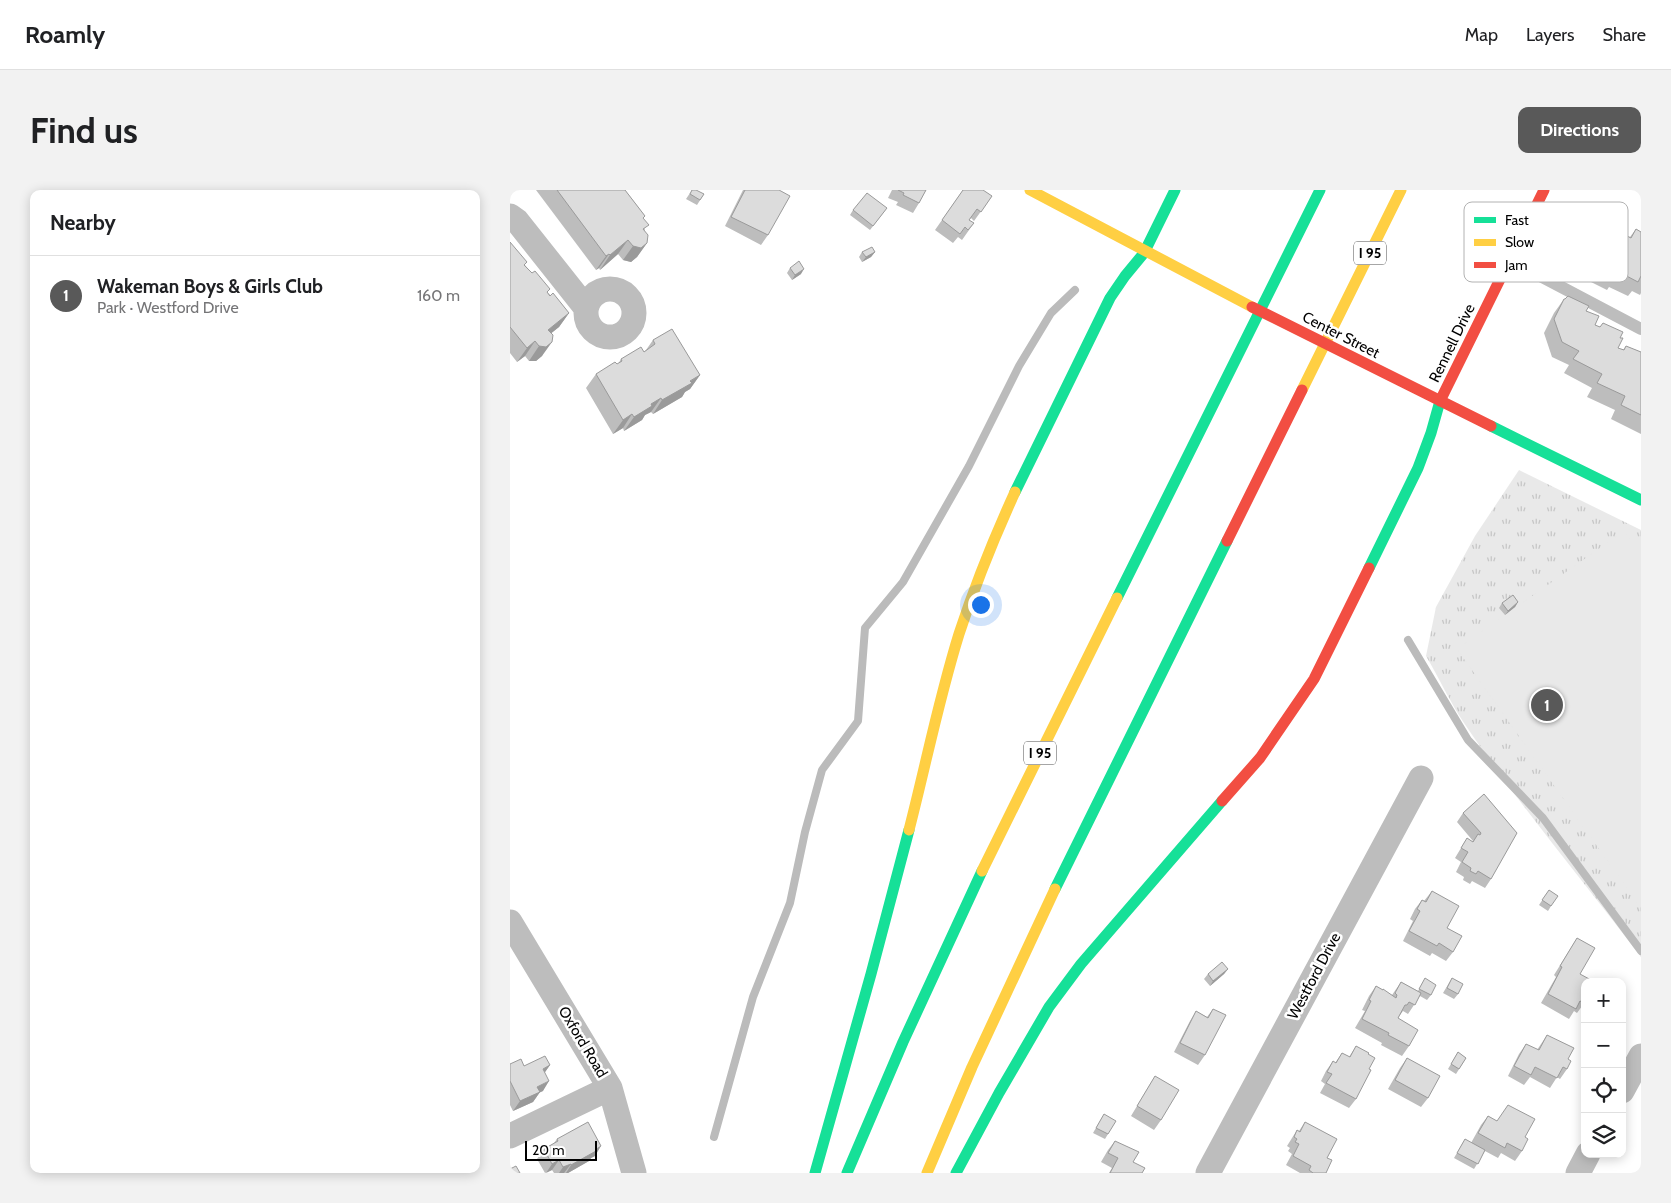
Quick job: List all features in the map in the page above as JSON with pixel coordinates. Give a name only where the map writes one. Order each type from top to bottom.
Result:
[{"type":"main road","name":"Center Street","points":[[1030,190],[1144,253],[1641,500]]},
{"type":"main road","points":[[814,1173],[888,914],[951,663],[969,603],[1016,490],[1110,298],[1144,253],[1174,190]]},
{"type":"main road","name":"I 95","points":[[847,1173],[907,1033],[976,883],[1320,190]]},
{"type":"main road","name":"I 95","points":[[926,1173],[972,1067],[1047,905],[1401,190]]},
{"type":"main road","name":"Rennell Drive","points":[[1538,202],[1544,190]]},
{"type":"main road","name":"Rennell Drive","points":[[956,1173],[999,1093],[1049,1007],[1081,964],[1113,926],[1260,758],[1314,679],[1418,468],[1440,401],[1499,282]]},
{"type":"street","points":[[510,216],[517,221],[586,308]]},
{"type":"street","name":"Westford Drive","points":[[1208,1173],[1421,778]]},
{"type":"street","name":"Oxford Road","points":[[510,922],[610,1088],[634,1173]]},
{"type":"street","points":[[1626,1084],[1641,1056]]},
{"type":"street","points":[[510,1136],[610,1088]]},
{"type":"street","points":[[1578,1173],[1586,1158]]},
{"type":"lane","points":[[1551,282],[1641,330]]},
{"type":"green space","points":[[1519,470],[1641,530],[1641,957],[1528,812],[1485,753],[1459,715],[1426,656],[1436,607],[1475,536]]},
{"type":"green space","points":[[1624,531],[1641,554],[1641,908],[1457,649]]},
{"type":"building","points":[[557,190],[625,190],[645,216],[643,218],[649,225],[643,229],[648,235],[647,243],[641,248],[633,246],[628,240],[610,255],[606,256]]},
{"type":"building","points":[[692,190],[704,194],[700,200],[690,194]]},
{"type":"building","points":[[745,190],[779,190],[790,196],[768,235],[731,217]]},
{"type":"building","points":[[898,190],[926,190],[919,203],[903,195],[904,193]]},
{"type":"building","points":[[963,190],[983,190],[992,196],[981,212],[977,209],[969,220],[974,223],[968,230],[965,227],[960,234],[942,220]]},
{"type":"building","points":[[867,193],[887,208],[873,226],[853,210]]},
{"type":"building","points":[[1636,229],[1641,232],[1641,276],[1638,282],[1628,277],[1628,237],[1631,238]]},
{"type":"building","points":[[510,242],[527,262],[524,265],[532,273],[535,271],[550,289],[547,292],[550,296],[553,293],[569,313],[548,330],[553,335],[552,342],[546,347],[539,346],[535,341],[527,348],[510,327]]},
{"type":"building","points":[[872,247],[875,252],[866,257],[862,252]]},
{"type":"building","points":[[799,261],[804,269],[795,275],[790,268]]},
{"type":"building","points":[[1568,296],[1589,306],[1586,311],[1599,316],[1595,325],[1600,327],[1603,323],[1623,332],[1620,338],[1623,338],[1618,348],[1624,350],[1626,346],[1641,352],[1641,415],[1621,405],[1625,396],[1597,383],[1602,374],[1573,359],[1579,351],[1562,342],[1554,319],[1564,299]]},
{"type":"building","points":[[672,329],[700,375],[690,381],[692,383],[662,400],[661,398],[634,417],[632,414],[623,420],[596,374],[615,362],[617,364],[622,361],[621,359],[641,347],[644,352],[655,344],[653,340]]},
{"type":"building","points":[[1513,595],[1518,602],[1508,611],[1502,603]]},
{"type":"building","points":[[1484,794],[1517,833],[1491,879],[1478,871],[1476,874],[1470,871],[1471,868],[1462,862],[1468,852],[1461,848],[1467,838],[1473,842],[1478,834],[1480,835],[1481,833],[1463,813]]},
{"type":"building","points":[[1549,890],[1558,896],[1551,906],[1542,900]]},
{"type":"building","points":[[1432,891],[1459,906],[1447,928],[1462,936],[1453,952],[1439,943],[1437,946],[1409,931],[1420,911],[1417,909],[1422,900],[1426,902]]},
{"type":"building","points":[[1577,938],[1595,948],[1580,974],[1587,978],[1581,978],[1581,1002],[1576,1009],[1548,994],[1562,967],[1560,966]]},
{"type":"building","points":[[1222,962],[1228,969],[1213,981],[1208,974]]},
{"type":"building","points":[[1425,978],[1436,985],[1431,995],[1419,989]]},
{"type":"building","points":[[1452,978],[1463,984],[1458,994],[1447,988]]},
{"type":"building","points":[[1401,982],[1421,993],[1415,1005],[1409,1002],[1405,1005],[1398,1018],[1418,1030],[1409,1046],[1362,1019],[1376,986],[1396,998],[1397,995],[1395,993]]},
{"type":"building","points":[[1213,1009],[1226,1015],[1205,1055],[1180,1043],[1196,1011],[1208,1018]]},
{"type":"building","points":[[1547,1035],[1574,1048],[1568,1059],[1571,1061],[1567,1069],[1563,1067],[1557,1078],[1535,1067],[1531,1075],[1514,1066],[1526,1044],[1539,1050]]},
{"type":"building","points":[[1356,1046],[1375,1058],[1356,1099],[1326,1083],[1332,1074],[1327,1072],[1333,1061],[1336,1063],[1342,1053],[1350,1057]]},
{"type":"building","points":[[1458,1052],[1466,1058],[1459,1069],[1451,1064]]},
{"type":"building","points":[[545,1056],[550,1065],[543,1069],[549,1081],[537,1087],[540,1092],[520,1101],[510,1081],[510,1064],[521,1059],[524,1066]]},
{"type":"building","points":[[1407,1058],[1440,1076],[1428,1098],[1395,1080]]},
{"type":"building","points":[[1155,1076],[1179,1090],[1161,1120],[1137,1106]]},
{"type":"building","points":[[1508,1105],[1535,1119],[1525,1137],[1528,1139],[1522,1151],[1507,1143],[1505,1148],[1478,1133],[1488,1116],[1497,1121]]},
{"type":"building","points":[[1104,1114],[1116,1121],[1108,1134],[1096,1128]]},
{"type":"building","points":[[588,1122],[601,1146],[596,1151],[571,1165],[563,1167],[559,1160],[552,1164],[544,1149],[558,1141],[557,1139]]},
{"type":"building","points":[[1305,1122],[1337,1139],[1327,1158],[1332,1160],[1326,1173],[1313,1173],[1309,1170],[1311,1166],[1293,1156],[1299,1144],[1295,1142],[1297,1139],[1294,1137],[1297,1130],[1300,1132]]},
{"type":"building","points":[[1465,1139],[1485,1150],[1478,1164],[1457,1153]]},
{"type":"building","points":[[1115,1141],[1139,1152],[1133,1162],[1145,1168],[1142,1173],[1110,1173],[1118,1158],[1108,1153]]},
{"type":"building","points":[[516,1166],[520,1173],[510,1173],[510,1169]]},
{"type":"waterway","points":[[714,1137],[753,997],[790,903],[805,832],[822,770],[858,721],[865,628],[903,582],[969,466],[1019,366],[1051,313],[1075,290]]},
{"type":"waterway","points":[[1408,640],[1468,740],[1543,818],[1641,951]]},
{"type":"traffic: fast","points":[[1144,253],[1175,190]]},
{"type":"traffic: fast","points":[[1117,598],[1320,190]]},
{"type":"traffic: fast","points":[[1015,492],[1110,298],[1144,253]]},
{"type":"traffic: fast","points":[[1369,568],[1418,468],[1440,401]]},
{"type":"traffic: fast","points":[[1491,426],[1641,500]]},
{"type":"traffic: fast","points":[[1055,889],[1227,541]]},
{"type":"traffic: fast","points":[[956,1173],[999,1093],[1049,1007],[1081,964],[1222,801]]},
{"type":"traffic: fast","points":[[815,1173],[909,830]]},
{"type":"traffic: fast","points":[[847,1173],[903,1042],[982,871]]},
{"type":"traffic: slow","points":[[1030,190],[1252,307]]},
{"type":"traffic: slow","points":[[1302,390],[1401,190]]},
{"type":"traffic: slow","points":[[909,830],[959,634],[985,562],[1015,492]]},
{"type":"traffic: slow","points":[[982,871],[1117,598]]},
{"type":"traffic: slow","points":[[927,1173],[972,1067],[1055,889]]},
{"type":"traffic: jam","points":[[1538,202],[1544,190]]},
{"type":"traffic: jam","points":[[1440,401],[1499,282]]},
{"type":"traffic: jam","points":[[1252,307],[1491,426]]},
{"type":"traffic: jam","points":[[1227,541],[1302,390]]},
{"type":"traffic: jam","points":[[1222,801],[1260,758],[1314,679],[1369,568]]},
{"type":"place","name":"Wakeman Boys & Girls Club","points":[[1547,705]]}]
